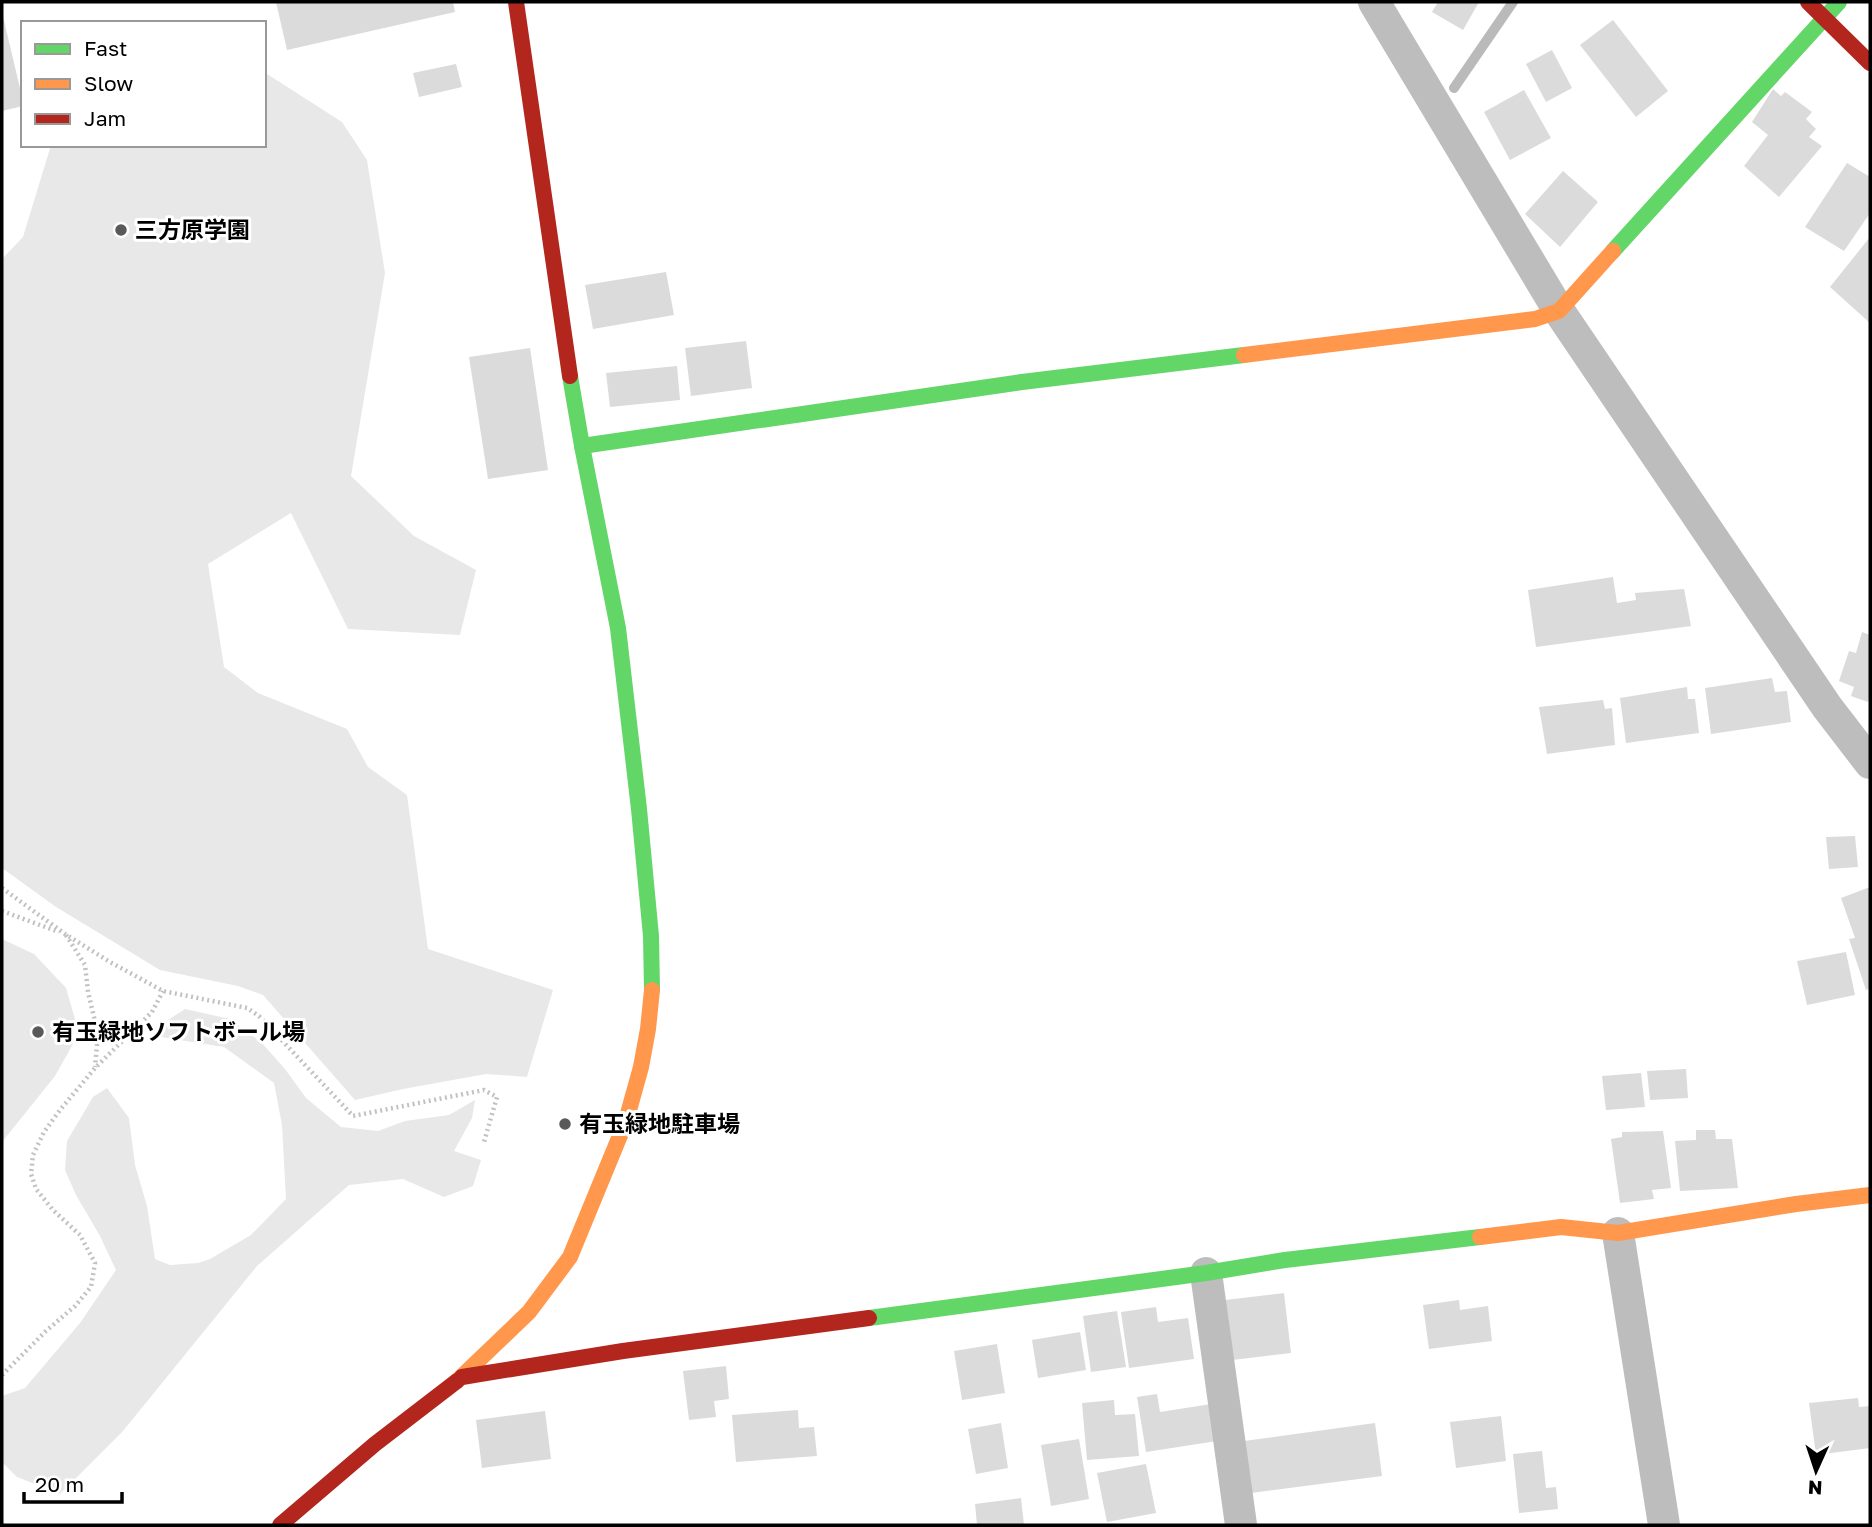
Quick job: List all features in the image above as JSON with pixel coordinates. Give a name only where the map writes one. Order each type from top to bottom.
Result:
[{"type":"street","points":[[280,1525],[375,1444],[462,1377],[529,1312],[570,1257],[626,1121],[648,1029],[652,996],[651,936],[618,628],[582,446],[560,311],[516,2]]},
{"type":"street","points":[[1374,2],[1559,311],[1828,707],[1870,763]]},
{"type":"street","points":[[1808,2],[1870,63]]},
{"type":"street","points":[[582,446],[1022,382],[1535,319],[1559,311],[1839,2]]},
{"type":"street","points":[[462,1377],[636,1349],[1206,1273],[1285,1260],[1561,1227],[1618,1234],[1870,1195]]},
{"type":"street","points":[[1618,1234],[1664,1525]]},
{"type":"street","points":[[1206,1273],[1241,1525]]},
{"type":"path","points":[[2,888],[65,934],[163,991],[247,1008],[259,1016],[353,1116],[484,1090],[497,1097],[484,1142]]},
{"type":"path","points":[[2,911],[65,934],[85,965],[97,1045],[95,1068]]},
{"type":"path","points":[[2,1375],[75,1306],[91,1287],[95,1263],[80,1235],[36,1189],[31,1174],[33,1155],[44,1132],[95,1068],[152,1012],[163,991]]},
{"type":"shaded area","points":[[266,73],[342,122],[367,160],[385,273],[351,476],[414,536],[476,570],[460,635],[348,629],[291,513],[208,564],[224,667],[258,693],[347,729],[368,767],[407,795],[428,949],[553,990],[527,1077],[486,1074],[355,1100],[263,995],[238,986],[160,970],[56,907],[2,868],[2,259],[23,237],[50,147],[266,147]]},
{"type":"shaded area","name":"有玉緑地ソフトボール場","points":[[2,939],[34,954],[66,988],[75,1019],[73,1044],[55,1076],[2,1142]]},
{"type":"shaded area","points":[[185,1009],[230,1019],[261,1042],[306,1098],[341,1127],[378,1131],[405,1121],[449,1115],[475,1100],[472,1118],[454,1151],[481,1160],[473,1186],[444,1197],[403,1179],[349,1185],[257,1266],[123,1431],[60,1494],[17,1477],[2,1462],[2,1396],[25,1388],[80,1323],[116,1270],[65,1170],[67,1141],[93,1097],[107,1088],[129,1118],[135,1165],[147,1206],[155,1259],[170,1265],[198,1263],[210,1259],[251,1235],[286,1199],[282,1125],[274,1083],[224,1047],[161,1037],[168,1020]]},
{"type":"building","points":[[276,2],[453,2],[455,12],[287,50]]},
{"type":"building","points":[[1438,2],[1479,2],[1463,30],[1432,12]]},
{"type":"building","points":[[2,12],[21,93],[21,106],[2,111]]},
{"type":"building","points":[[1613,20],[1668,91],[1636,117],[1580,45]]},
{"type":"building","points":[[1552,50],[1572,88],[1546,102],[1526,64]]},
{"type":"building","points":[[456,64],[462,87],[419,97],[413,73]]},
{"type":"building","points":[[1773,89],[1781,96],[1785,92],[1812,112],[1806,119],[1816,129],[1809,137],[1822,146],[1779,197],[1744,166],[1768,135],[1752,122]]},
{"type":"building","points":[[1524,90],[1551,138],[1510,160],[1484,112]]},
{"type":"building","points":[[1847,163],[1870,177],[1870,213],[1844,251],[1805,227]]},
{"type":"building","points":[[1563,171],[1598,202],[1560,247],[1525,214]]},
{"type":"building","points":[[1870,237],[1870,323],[1830,287]]},
{"type":"building","points":[[666,272],[674,315],[593,329],[585,285]]},
{"type":"building","points":[[746,341],[752,388],[691,396],[685,348]]},
{"type":"building","points":[[530,348],[548,470],[488,479],[469,357]]},
{"type":"building","points":[[677,366],[680,400],[610,407],[606,373]]},
{"type":"building","points":[[1613,577],[1617,603],[1636,600],[1635,593],[1684,589],[1691,626],[1536,647],[1528,590]]},
{"type":"building","points":[[1862,632],[1870,635],[1868,702],[1851,696],[1854,687],[1839,681],[1849,651],[1856,653]]},
{"type":"building","points":[[1772,678],[1775,692],[1787,691],[1791,722],[1711,734],[1705,688]]},
{"type":"building","points":[[1687,687],[1688,699],[1695,699],[1699,733],[1626,743],[1620,698]]},
{"type":"building","points":[[1603,700],[1605,709],[1612,708],[1615,745],[1547,754],[1539,707]]},
{"type":"building","points":[[1855,836],[1858,867],[1829,869],[1826,837]]},
{"type":"building","points":[[1870,887],[1870,988],[1866,990],[1849,939],[1855,938],[1841,898]]},
{"type":"building","points":[[1846,952],[1855,995],[1807,1005],[1797,961]]},
{"type":"building","points":[[1686,1069],[1688,1098],[1650,1100],[1647,1071]]},
{"type":"building","points":[[1641,1073],[1645,1107],[1606,1110],[1602,1076]]},
{"type":"building","points":[[1696,1130],[1715,1130],[1716,1139],[1732,1139],[1738,1188],[1680,1191],[1675,1141],[1696,1140]]},
{"type":"building","points":[[1663,1131],[1671,1188],[1652,1190],[1654,1199],[1620,1203],[1611,1139],[1622,1137],[1622,1132]]},
{"type":"building","points":[[1284,1293],[1291,1353],[1232,1360],[1225,1300]]},
{"type":"building","points":[[1459,1300],[1460,1310],[1488,1306],[1492,1341],[1429,1349],[1423,1305]]},
{"type":"building","points":[[1156,1307],[1158,1322],[1188,1318],[1194,1359],[1129,1368],[1121,1312]]},
{"type":"building","points":[[1117,1311],[1126,1367],[1091,1372],[1083,1316]]},
{"type":"building","points":[[1080,1332],[1086,1370],[1038,1378],[1032,1340]]},
{"type":"building","points":[[997,1344],[1005,1393],[962,1400],[954,1351]]},
{"type":"building","points":[[726,1366],[729,1399],[714,1401],[716,1417],[689,1420],[683,1371]]},
{"type":"building","points":[[1157,1394],[1160,1412],[1211,1404],[1217,1441],[1146,1452],[1137,1397]]},
{"type":"building","points":[[1858,1398],[1859,1407],[1870,1406],[1870,1448],[1816,1455],[1809,1403]]},
{"type":"building","points":[[1114,1400],[1115,1415],[1135,1414],[1139,1456],[1087,1460],[1082,1403]]},
{"type":"building","points":[[798,1410],[799,1428],[814,1427],[817,1456],[736,1462],[732,1415]]},
{"type":"building","points":[[545,1411],[551,1459],[482,1468],[476,1420]]},
{"type":"building","points":[[1501,1416],[1506,1461],[1456,1468],[1450,1422]]},
{"type":"building","points":[[1001,1423],[1008,1468],[976,1474],[968,1429]]},
{"type":"building","points":[[1375,1423],[1382,1476],[1251,1493],[1244,1441]]},
{"type":"building","points":[[1079,1439],[1089,1499],[1051,1506],[1041,1445]]},
{"type":"building","points":[[1542,1451],[1546,1488],[1556,1487],[1558,1509],[1519,1513],[1513,1454]]},
{"type":"building","points":[[1146,1464],[1156,1513],[1107,1522],[1097,1473]]},
{"type":"building","points":[[1021,1498],[1024,1525],[977,1525],[975,1504]]},
{"type":"waterway","points":[[1454,88],[1513,2]]},
{"type":"traffic: fast","points":[[1613,251],[1839,2]]},
{"type":"traffic: fast","points":[[582,446],[1022,382],[1244,355]]},
{"type":"traffic: fast","points":[[570,376],[618,628],[651,936],[652,990]]},
{"type":"traffic: fast","points":[[869,1318],[1285,1260],[1480,1237]]},
{"type":"traffic: slow","points":[[1244,355],[1535,319],[1559,311],[1613,251]]},
{"type":"traffic: slow","points":[[457,1381],[529,1312],[570,1257],[626,1121],[641,1067],[652,990]]},
{"type":"traffic: slow","points":[[1480,1237],[1561,1227],[1618,1233],[1796,1204],[1870,1195]]},
{"type":"traffic: jam","points":[[516,2],[570,376]]},
{"type":"traffic: jam","points":[[1808,2],[1870,63]]},
{"type":"traffic: jam","points":[[462,1377],[623,1351],[869,1318]]},
{"type":"traffic: jam","points":[[280,1525],[375,1444],[457,1381]]},
{"type":"place","name":"三方原学園","points":[[121,230]]},
{"type":"place","name":"有玉緑地ソフトボール場","points":[[38,1032]]},
{"type":"place","name":"有玉緑地駐車場","points":[[565,1124]]}]
